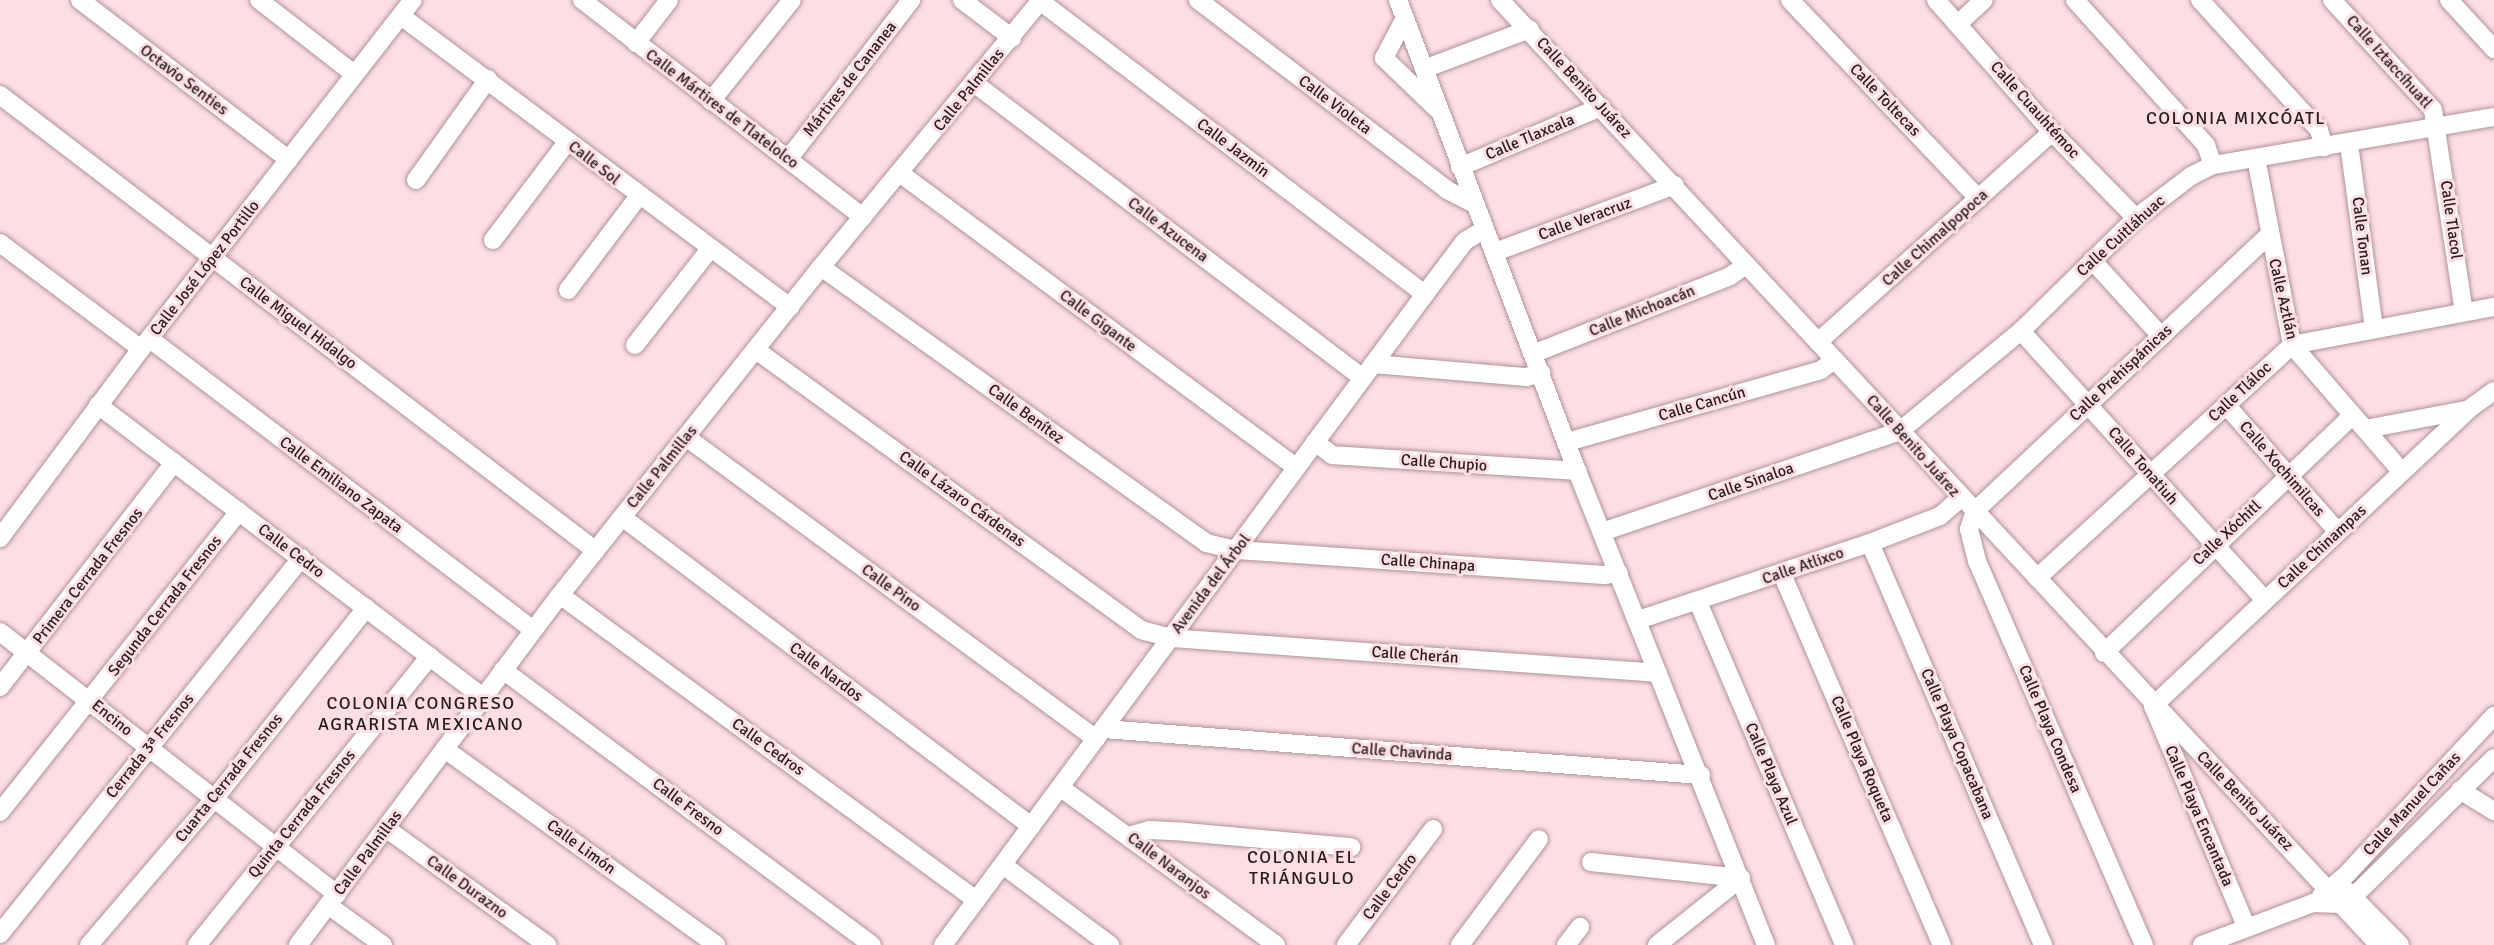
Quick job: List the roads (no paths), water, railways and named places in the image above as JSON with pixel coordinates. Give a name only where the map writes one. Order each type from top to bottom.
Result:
[{"type":"street","name":"Octavio Senties","points":[[80,0],[289,160]]},
{"type":"street","points":[[259,0],[354,74]]},
{"type":"street","name":"Calle José López Portillo","points":[[0,538],[98,405],[413,0]]},
{"type":"street","name":"Calle Mártires de Tlatelolco","points":[[582,0],[863,217]]},
{"type":"street","points":[[636,43],[669,0]]},
{"type":"street","points":[[711,101],[792,0]]},
{"type":"street","name":"Mártires de Cananea","points":[[789,158],[911,0]]},
{"type":"street","points":[[962,0],[1012,38]]},
{"type":"street","name":"Calle Violeta","points":[[1198,0],[1447,190],[1475,204]]},
{"type":"street","points":[[1398,0],[1460,167],[1535,353],[1577,471],[1701,775],[1766,945]]},
{"type":"street","name":"Calle Benito Juárez","points":[[1500,0],[1676,185],[1746,265],[2153,706],[2311,870],[2347,900]]},
{"type":"street","name":"Calle Toltecas","points":[[1790,0],[1979,199]]},
{"type":"street","name":"Calle Cuauhtémoc","points":[[1936,0],[2052,132],[2136,218]]},
{"type":"street","points":[[1958,24],[1984,0]]},
{"type":"street","points":[[2075,0],[2206,144],[2213,165]]},
{"type":"street","points":[[2200,0],[2319,130],[2324,147]]},
{"type":"street","name":"Calle Iztaccíhuatl","points":[[2332,0],[2433,110],[2438,128]]},
{"type":"street","points":[[2449,0],[2494,49]]},
{"type":"street","name":"Calle Palmillas","points":[[298,945],[560,595],[821,267],[901,174],[1041,1]]},
{"type":"street","name":"Calle Jazmín","points":[[1041,1],[1425,294]]},
{"type":"street","name":"Calle Sol","points":[[401,16],[488,79],[638,197],[790,307]]},
{"type":"street","points":[[1404,20],[1384,58],[1441,113]]},
{"type":"street","points":[[1424,69],[1530,29]]},
{"type":"street","points":[[416,180],[488,79]]},
{"type":"street","name":"Calle Azucena","points":[[974,83],[1368,371]]},
{"type":"street","name":"Calle Miguel Hidalgo","points":[[0,95],[596,551]]},
{"type":"street","name":"Calle Tlaxcala","points":[[1460,167],[1601,107]]},
{"type":"street","name":"Calle Cuitláhuac","points":[[1900,431],[2021,331],[2136,218],[2191,176],[2213,165],[2349,144],[2494,117]]},
{"type":"street","name":"Calle Tlacol","points":[[2438,128],[2464,312]]},
{"type":"street","name":"Calle Chimalpopoca","points":[[1818,342],[2052,132]]},
{"type":"street","points":[[493,240],[567,142]]},
{"type":"street","name":"Calle Tonan","points":[[2349,144],[2374,328]]},
{"type":"street","name":"Calle Aztlán","points":[[2256,158],[2269,236],[2292,345],[2402,472]]},
{"type":"street","name":"Calle Gigante","points":[[901,174],[1295,468]]},
{"type":"street","name":"Calle Veracruz","points":[[1495,252],[1676,185]]},
{"type":"street","points":[[568,290],[638,197]]},
{"type":"street","name":"Avenida del Árbol","points":[[943,945],[1425,294],[1466,241],[1485,229]]},
{"type":"street","name":"Calle Prehispánicas","points":[[1975,511],[2269,236]]},
{"type":"street","name":"Calle Emiliano Zapata","points":[[0,243],[145,344],[533,630]]},
{"type":"street","points":[[635,345],[710,249]]},
{"type":"street","points":[[2092,260],[2161,336]]},
{"type":"street","name":"Calle Michoacán","points":[[1535,353],[1730,276],[1746,265]]},
{"type":"street","name":"Calle Benítez","points":[[821,267],[1206,543],[1237,550]]},
{"type":"street","points":[[2292,345],[2494,307]]},
{"type":"street","name":"Calle Tonatiuh","points":[[2021,331],[2212,546],[2265,600]]},
{"type":"street","name":"Calle Tláloc","points":[[2037,578],[2292,345]]},
{"type":"street","name":"Calle Lázaro Cárdenas","points":[[756,350],[1141,630],[1171,638]]},
{"type":"street","name":"Calle Cancún","points":[[1567,442],[1821,370],[1834,360]]},
{"type":"street","points":[[1368,371],[1526,377],[1541,373]]},
{"type":"street","name":"Calle Chinampas","points":[[2153,706],[2469,410],[2492,394]]},
{"type":"street","name":"Calle Cedro","points":[[98,405],[483,697]]},
{"type":"street","name":"Calle Xochimilcas","points":[[2226,405],[2338,532]]},
{"type":"street","points":[[2366,429],[2469,410]]},
{"type":"street","name":"Calle Xóchitl","points":[[2104,653],[2212,546],[2353,415]]},
{"type":"street","name":"Calle Sinaloa","points":[[1602,532],[1900,431]]},
{"type":"street","name":"Calle Pino","points":[[686,437],[1100,734]]},
{"type":"street","name":"Calle Chupio","points":[[1315,442],[1332,454],[1577,471]]},
{"type":"street","name":"Primera Cerrada Fresnos","points":[[0,687],[174,463]]},
{"type":"street","name":"Calle Atlixco","points":[[1638,621],[1870,543],[1940,516],[1961,498]]},
{"type":"street","name":"Segunda Cerrada Fresnos","points":[[0,812],[239,511]]},
{"type":"street","name":"Calle Playa Condesa","points":[[1975,511],[1969,529],[1977,561],[2144,945]]},
{"type":"street","name":"Calle Nardos","points":[[622,517],[1030,826]]},
{"type":"street","name":"Calle Playa Copacabana","points":[[1870,543],[2043,945]]},
{"type":"street","name":"Calle Chinapa","points":[[1237,550],[1604,575],[1619,573]]},
{"type":"street","name":"Cerrada 3ª Fresnos","points":[[0,936],[301,558]]},
{"type":"street","name":"Calle Playa Roqueta","points":[[1782,574],[1942,945]]},
{"type":"street","name":"Calle Cedros","points":[[560,595],[976,900]]},
{"type":"street","name":"Calle Playa Azul","points":[[1698,602],[1844,945]]},
{"type":"street","name":"Cuarta Cerrada Fresnos","points":[[89,945],[215,798],[366,608]]},
{"type":"street","name":"Encino","points":[[0,632],[91,700],[275,846],[383,945]]},
{"type":"street","name":"Calle Cherán","points":[[1171,638],[1658,673]]},
{"type":"street","name":"Quinta Cerrada Fresnos","points":[[197,945],[430,656]]},
{"type":"street","name":"Calle Fresno","points":[[503,670],[873,945]]},
{"type":"street","name":"Calle Playa Encantada","points":[[2153,706],[2246,926]]},
{"type":"street","name":"Calle Manuel Cañas","points":[[2313,903],[2333,886],[2494,716]]},
{"type":"street","name":"Calle Chavinda","points":[[1100,734],[1701,775]]},
{"type":"street","name":"Calle Limón","points":[[446,750],[716,945]]},
{"type":"street","name":"Calle Manuel Cañas","points":[[2347,900],[2494,758]]},
{"type":"street","name":"Calle Naranjos","points":[[1061,788],[1275,945]]},
{"type":"street","points":[[2460,790],[2494,811]]},
{"type":"street","name":"Calle Durazno","points":[[387,829],[547,945]]},
{"type":"street","name":"Calle Cedro","points":[[1346,945],[1433,829]]},
{"type":"street","points":[[1129,836],[1150,830],[1173,831],[1351,847]]},
{"type":"street","points":[[1461,945],[1539,839]]},
{"type":"street","points":[[1591,862],[1741,878]]},
{"type":"street","points":[[1003,865],[1110,945]]},
{"type":"street","points":[[1658,945],[1741,878]]},
{"type":"street","points":[[2347,900],[2379,945]]},
{"type":"street","points":[[2202,945],[2232,940],[2246,926],[2313,903],[2347,900],[2400,945]]},
{"type":"street","points":[[1566,945],[1580,927]]},
{"type":"street","points":[[0,936],[10,945]]},
{"type":"district","name":"COLONIA MIXCÓATL","points":[[2236,118]]},
{"type":"district","name":"COLONIA CONGRESO AGRARISTA MEXICANO","points":[[421,714]]},
{"type":"district","name":"COLONIA EL TRIÁNGULO","points":[[1302,868]]}]
